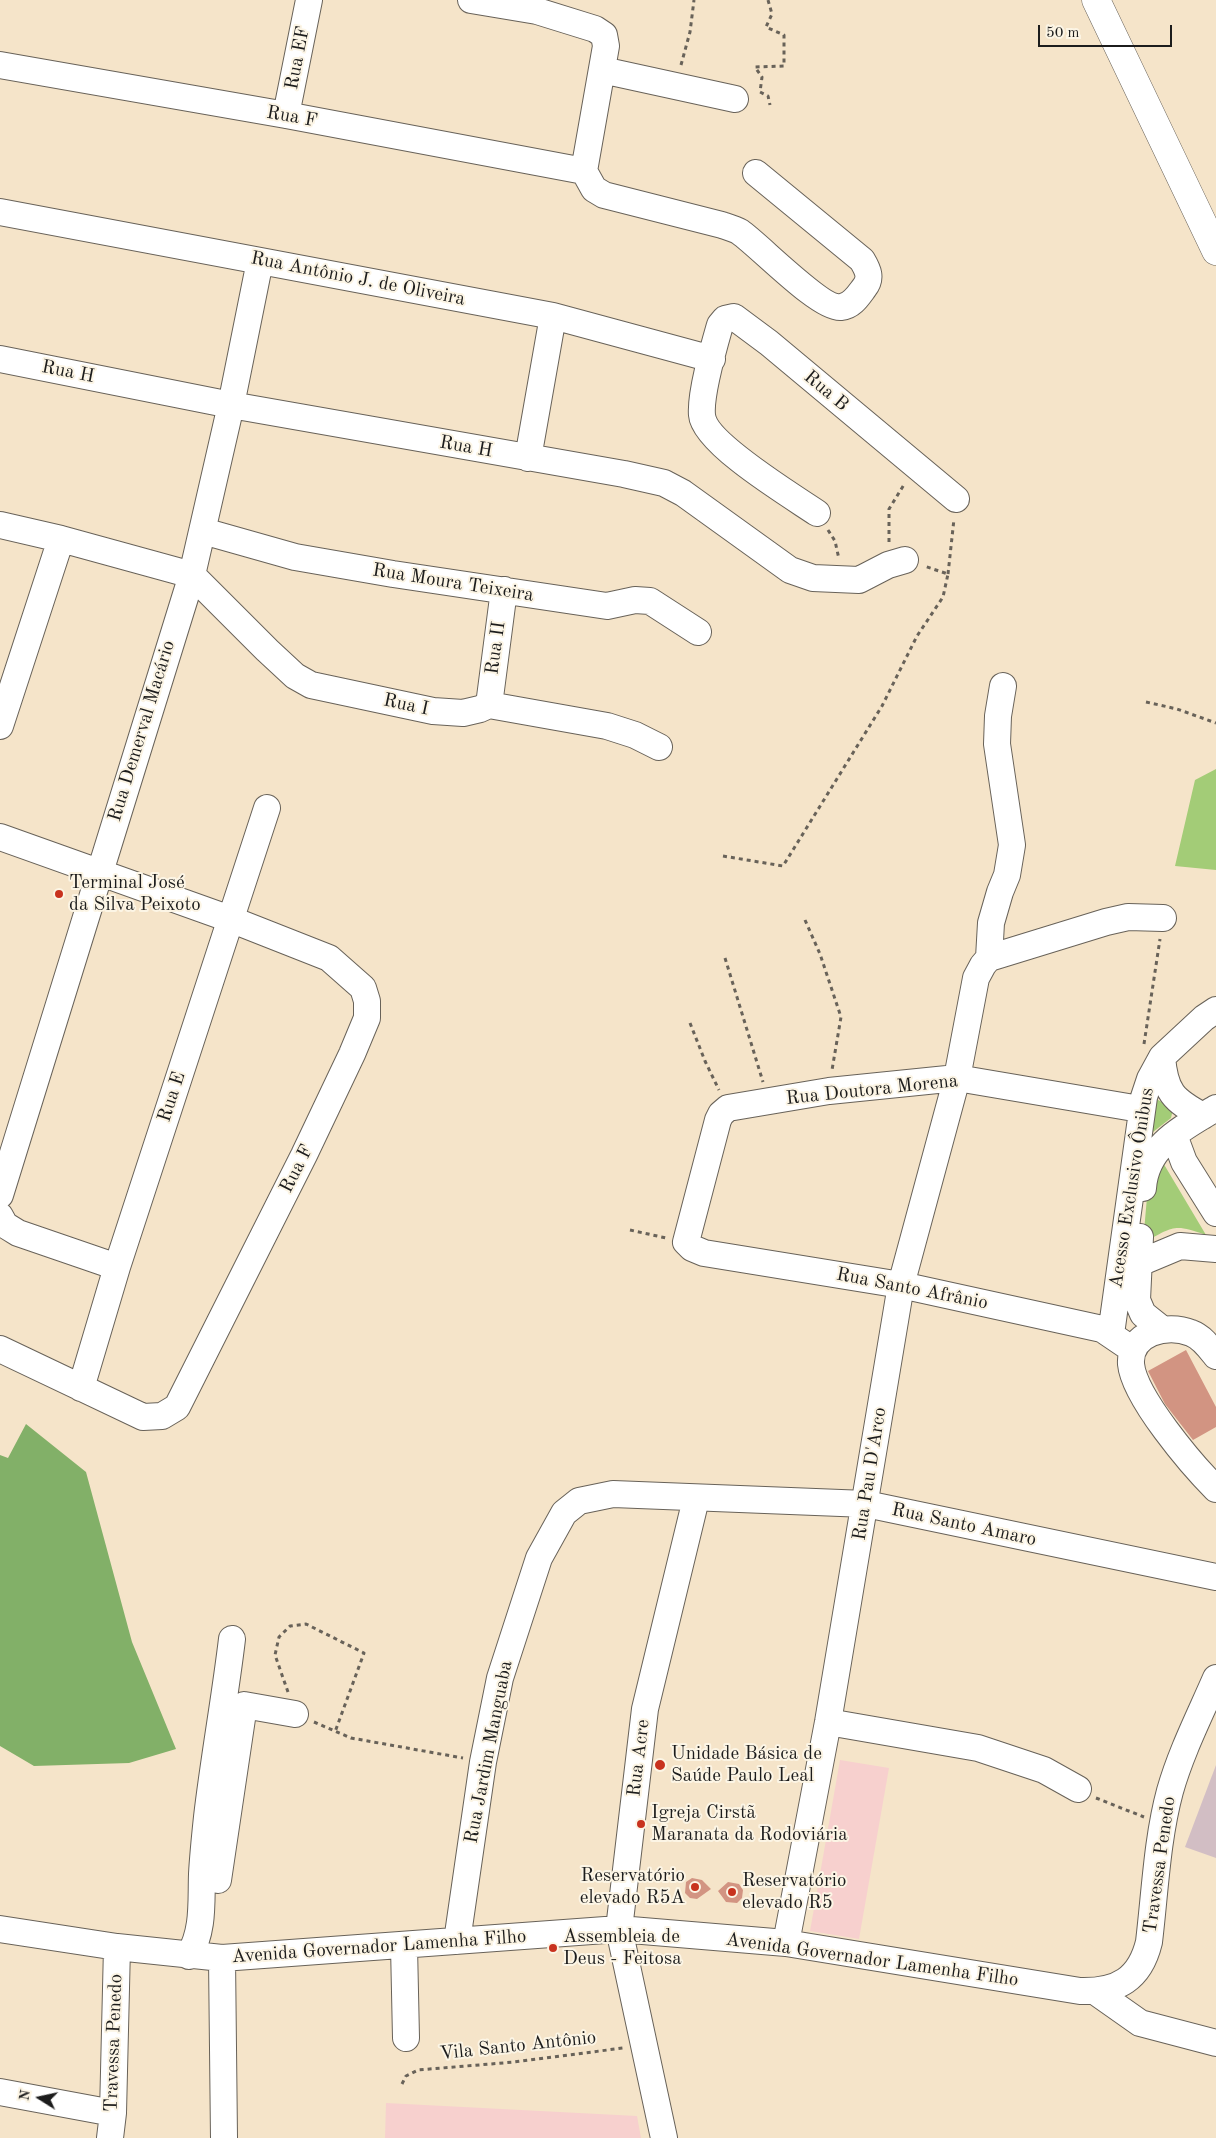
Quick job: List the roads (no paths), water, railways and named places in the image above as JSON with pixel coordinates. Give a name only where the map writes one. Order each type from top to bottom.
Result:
[{"type":"main road","points":[[1096,0],[1216,251]]},
{"type":"main road","points":[[1117,0],[1216,209]]},
{"type":"street","name":"Rua EF","points":[[286,115],[309,0]]},
{"type":"street","points":[[471,0],[537,11],[595,28],[604,35],[606,46],[584,171],[594,189],[604,196],[722,225],[738,231],[800,284],[828,304],[840,308],[853,303],[868,284],[869,275],[862,260],[756,173]]},
{"type":"street","name":"Rua F","points":[[0,65],[286,115],[584,171]]},
{"type":"street","points":[[602,70],[735,99]]},
{"type":"street","name":"Rua Antônio J. de Oliveira","points":[[0,212],[553,316],[712,358]]},
{"type":"street","name":"Rua Demerval Macário","points":[[0,1195],[98,871],[192,574],[231,405],[260,261]]},
{"type":"street","points":[[528,458],[553,316]]},
{"type":"street","name":"Rua B","points":[[712,358],[720,324],[734,317],[769,343],[956,499]]},
{"type":"street","points":[[712,358],[702,401],[702,416],[707,431],[734,455],[817,513]]},
{"type":"street","name":"Rua H","points":[[0,359],[231,405],[624,474],[664,483],[688,497],[790,570],[814,578],[859,580],[896,563]]},
{"type":"street","points":[[0,524],[192,574]]},
{"type":"street","name":"Rua Moura Teixeira","points":[[203,530],[295,557],[393,574],[607,606],[635,600],[650,601],[698,632]]},
{"type":"street","points":[[0,726],[62,539]]},
{"type":"street","name":"Rua I","points":[[192,574],[267,650],[295,676],[311,685],[433,711],[463,713],[480,710],[489,705],[607,726],[635,735],[658,747]]},
{"type":"street","name":"Rua II","points":[[489,705],[504,590]]},
{"type":"street","points":[[1003,686],[998,716],[997,744],[1012,845],[1007,875],[991,923],[989,958],[1106,922],[1128,917],[1163,918]]},
{"type":"street","name":"Rua E","points":[[81,1388],[117,1267],[267,808]]},
{"type":"street","name":"Rua F","points":[[0,837],[230,919],[329,958],[363,988],[367,1001],[367,1018],[304,1155],[177,1407],[169,1413],[153,1417],[143,1417],[0,1349]]},
{"type":"street","name":"Rua Pau D'Arco","points":[[786,1944],[828,1722],[866,1504],[901,1285],[957,1078],[976,978],[982,965],[989,958]]},
{"type":"street","name":"Acesso Exclusivo Ônibus","points":[[1111,1334],[1144,1098],[1150,1079],[1162,1057],[1216,1010]]},
{"type":"street","points":[[1162,1057],[1164,1080],[1172,1092],[1186,1106],[1210,1112]]},
{"type":"street","name":"Rua Doutora Morena","points":[[686,1242],[718,1120],[721,1114],[728,1108],[829,1091],[957,1078],[1134,1108]]},
{"type":"street","name":"Acesso Exclusivo Ônibus","points":[[1164,1330],[1143,1314],[1138,1306],[1136,1289],[1137,1264],[1144,1179],[1158,1148],[1174,1135],[1210,1112]]},
{"type":"street","name":"Acesso Exclusivo Ônibus","points":[[1174,1135],[1184,1162],[1216,1213]]},
{"type":"street","points":[[0,1216],[5,1225],[18,1233],[117,1267]]},
{"type":"street","name":"Rua Santo Afrânio","points":[[686,1242],[692,1248],[704,1253],[901,1285],[1102,1329],[1133,1350]]},
{"type":"street","name":"Acesso Exclusivo Ônibus","points":[[1137,1264],[1180,1246],[1216,1249]]},
{"type":"street","points":[[1216,1356],[1203,1341],[1192,1333],[1179,1330],[1164,1330],[1149,1334],[1138,1342],[1133,1350],[1131,1364],[1141,1391],[1189,1461],[1216,1489]]},
{"type":"street","name":"Rua Santo Amaro","points":[[564,1513],[579,1501],[601,1495],[866,1504],[1216,1577]]},
{"type":"street","name":"Rua Acre","points":[[664,2138],[619,1929],[645,1709],[696,1499]]},
{"type":"street","name":"Rua Jardim Manguaba","points":[[457,1941],[483,1762],[500,1678],[539,1558],[564,1513]]},
{"type":"street","points":[[207,1957],[198,1941],[203,1900],[202,1875],[207,1816],[232,1639]]},
{"type":"street","name":"Travessa Penedo","points":[[1105,1989],[1128,1980],[1139,1968],[1146,1956],[1150,1942],[1163,1825],[1170,1791],[1180,1761],[1216,1678]]},
{"type":"street","points":[[224,2138],[207,1957],[244,1705],[296,1714]]},
{"type":"street","points":[[828,1722],[978,1748],[1044,1770],[1078,1789]]},
{"type":"street","name":"Avenida Governador Lamenha Filho","points":[[0,1929],[117,1947],[207,1957],[404,1946],[619,1929],[786,1944],[1080,1991],[1105,1989]]},
{"type":"street","points":[[404,1946],[406,2038]]},
{"type":"street","name":"Travessa Penedo","points":[[112,2126],[117,1947]]},
{"type":"street","points":[[1105,1989],[1140,2023],[1216,2043]]},
{"type":"street","points":[[0,2092],[112,2126]]},
{"type":"place","name":"Terminal José da Silva Peixoto","points":[[59,894]]},
{"type":"place","name":"Unidade Básica de Saúde Paulo Leal","points":[[660,1765]]},
{"type":"place","name":"Igreja Cirstã Maranata da Rodoviária","points":[[641,1824]]},
{"type":"place","name":"Reservatório elevado R5A","points":[[695,1887]]},
{"type":"place","name":"Reservatório elevado R5","points":[[732,1892]]},
{"type":"place","name":"Assembleia de Deus - Feitosa","points":[[553,1948]]}]
